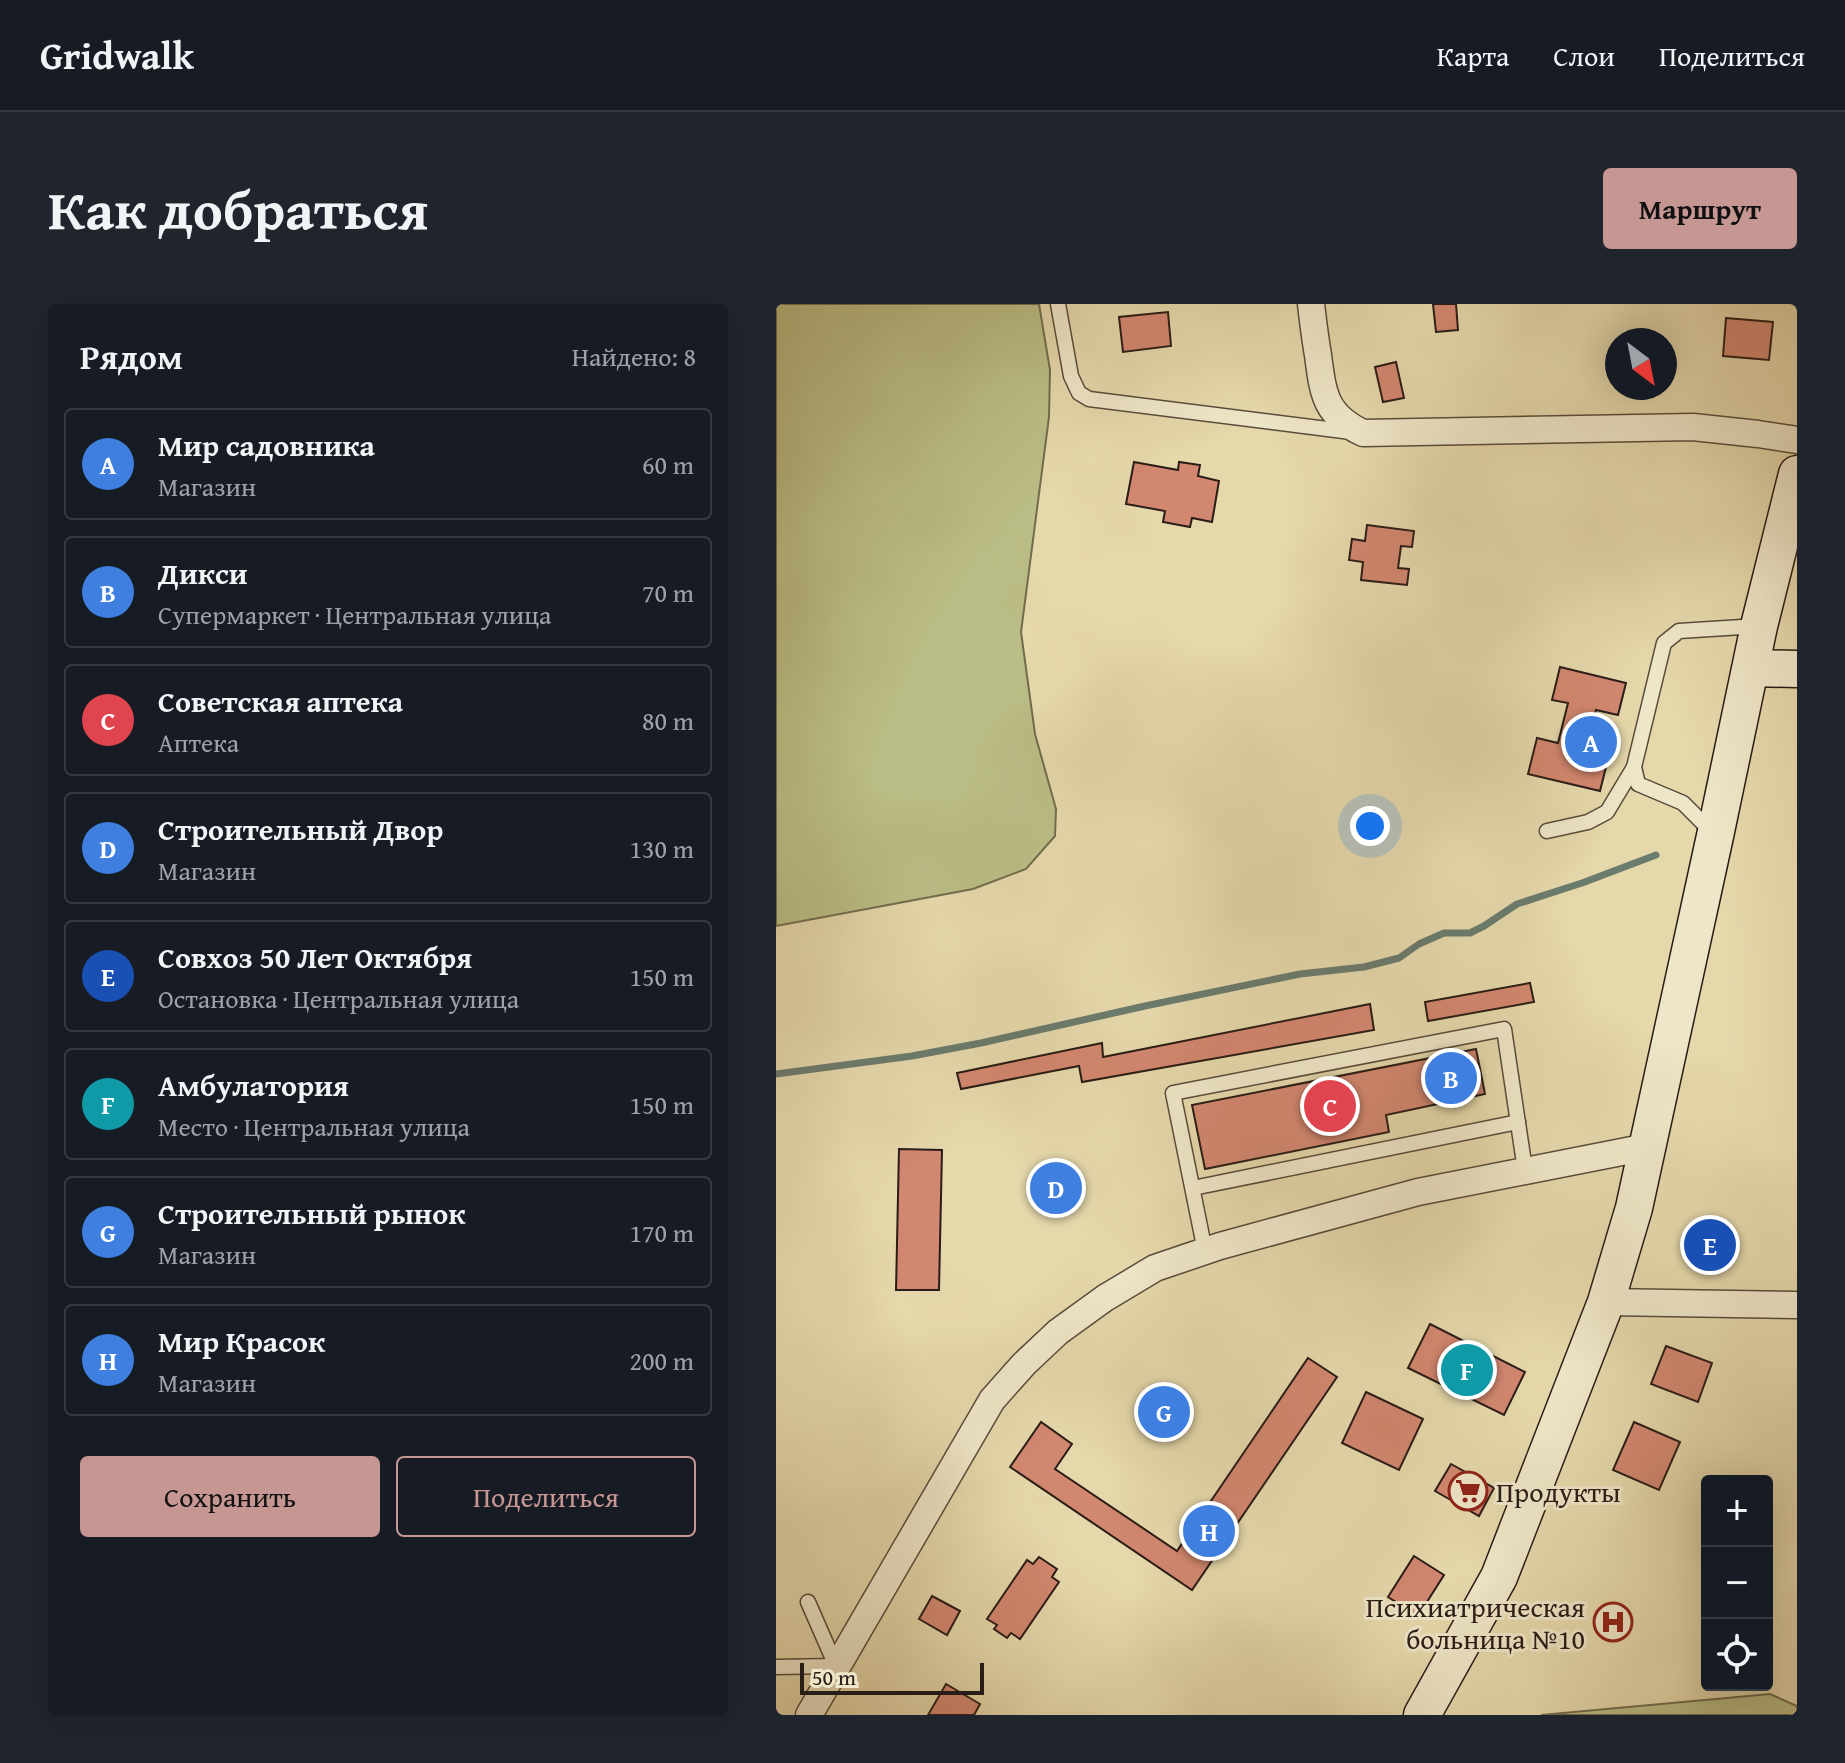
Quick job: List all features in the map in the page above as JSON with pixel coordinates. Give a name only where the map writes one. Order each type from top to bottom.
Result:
[{"type":"main road","points":[[1422,1715],[1499,1577],[1606,1302],[1634,1208],[1759,626],[1797,474]]},
{"type":"main road","points":[[1751,668],[1797,669]]},
{"type":"street","points":[[1311,304],[1324,396],[1338,417],[1363,433],[1693,427],[1797,440]]},
{"type":"street","points":[[809,1715],[992,1400],[1058,1332],[1105,1298],[1155,1268],[1205,1251],[1418,1192],[1647,1147]]},
{"type":"street","points":[[1606,1302],[1797,1305]]},
{"type":"lane","points":[[1058,304],[1071,376],[1079,393],[1089,399],[1363,433]]},
{"type":"lane","points":[[1547,831],[1588,822],[1607,812],[1634,767],[1664,643],[1679,631],[1759,626]]},
{"type":"lane","points":[[1634,767],[1638,784],[1683,803],[1715,836]]},
{"type":"lane","points":[[1205,1251],[1173,1093],[1504,1029],[1525,1170]]},
{"type":"lane","points":[[1193,1188],[1518,1122]]},
{"type":"lane","points":[[776,1667],[836,1666],[808,1602]]},
{"type":"green space","points":[[776,304],[1039,304],[1050,370],[1049,417],[1021,632],[1035,734],[1056,809],[1055,836],[1026,869],[973,889],[776,926]]},
{"type":"green space","points":[[1770,1694],[1797,1706],[1797,1715],[1541,1715]]},
{"type":"building","points":[[1433,304],[1456,304],[1458,330],[1436,332]]},
{"type":"building","points":[[1168,312],[1171,346],[1123,352],[1119,317]]},
{"type":"building","points":[[1726,318],[1773,322],[1769,360],[1723,356]]},
{"type":"building","points":[[1396,362],[1404,398],[1383,402],[1375,367]]},
{"type":"building","points":[[1134,462],[1178,470],[1179,462],[1200,465],[1198,476],[1219,481],[1212,522],[1192,518],[1190,527],[1163,522],[1165,511],[1126,504]]},
{"type":"building","points":[[1367,525],[1414,531],[1412,547],[1401,546],[1398,568],[1409,569],[1407,585],[1361,580],[1363,562],[1349,560],[1352,539],[1365,541]]},
{"type":"building","points":[[1560,667],[1626,683],[1618,715],[1596,710],[1586,750],[1609,755],[1600,791],[1528,774],[1537,738],[1558,743],[1568,703],[1552,700]]},
{"type":"building","points":[[1530,983],[1534,1002],[1428,1021],[1425,1002]]},
{"type":"building","points":[[1370,1004],[1374,1030],[1082,1082],[1079,1066],[961,1089],[957,1073],[1102,1043],[1103,1057]]},
{"type":"building","points":[[1476,1049],[1485,1094],[1386,1115],[1389,1132],[1205,1169],[1192,1105]]},
{"type":"building","points":[[899,1149],[942,1150],[939,1290],[896,1290]]},
{"type":"building","points":[[1430,1324],[1525,1372],[1504,1415],[1408,1368]]},
{"type":"building","points":[[1666,1346],[1712,1363],[1698,1402],[1651,1384]]},
{"type":"building","points":[[1308,1358],[1337,1377],[1192,1590],[1010,1467],[1041,1422],[1072,1444],[1055,1469],[1177,1551]]},
{"type":"building","points":[[1366,1392],[1423,1419],[1399,1470],[1342,1443]]},
{"type":"building","points":[[1634,1422],[1680,1442],[1659,1490],[1613,1470]]},
{"type":"building","points":[[1451,1464],[1494,1488],[1479,1516],[1435,1491]]},
{"type":"building","points":[[1414,1556],[1444,1575],[1418,1616],[1388,1597]]},
{"type":"building","points":[[1039,1557],[1057,1569],[1052,1577],[1059,1582],[1020,1639],[1011,1633],[1007,1638],[994,1629],[997,1625],[987,1619],[1027,1560],[1033,1564]]},
{"type":"building","points":[[932,1596],[960,1611],[947,1635],[919,1619]]},
{"type":"building","points":[[946,1684],[980,1704],[974,1715],[928,1715]]},
{"type":"waterway","points":[[776,1074],[912,1056],[1300,974],[1364,967],[1399,958],[1419,944],[1444,933],[1470,933],[1517,904],[1656,855]]},
{"type":"place","name":"Мир садовника","points":[[1591,742]]},
{"type":"place","name":"Дикси","points":[[1451,1078]]},
{"type":"place","name":"Советская аптека","points":[[1330,1106]]},
{"type":"place","name":"Строительный Двор","points":[[1056,1188]]},
{"type":"place","name":"Совхоз 50 Лет Октября","points":[[1710,1245]]},
{"type":"place","name":"Амбулатория","points":[[1467,1370]]},
{"type":"place","name":"Строительный рынок","points":[[1164,1412]]},
{"type":"place","name":"Продукты","points":[[1468,1491]]},
{"type":"place","name":"Мир Красок","points":[[1209,1531]]},
{"type":"place","name":"Психиатрическая больница №10","points":[[1613,1622]]}]
